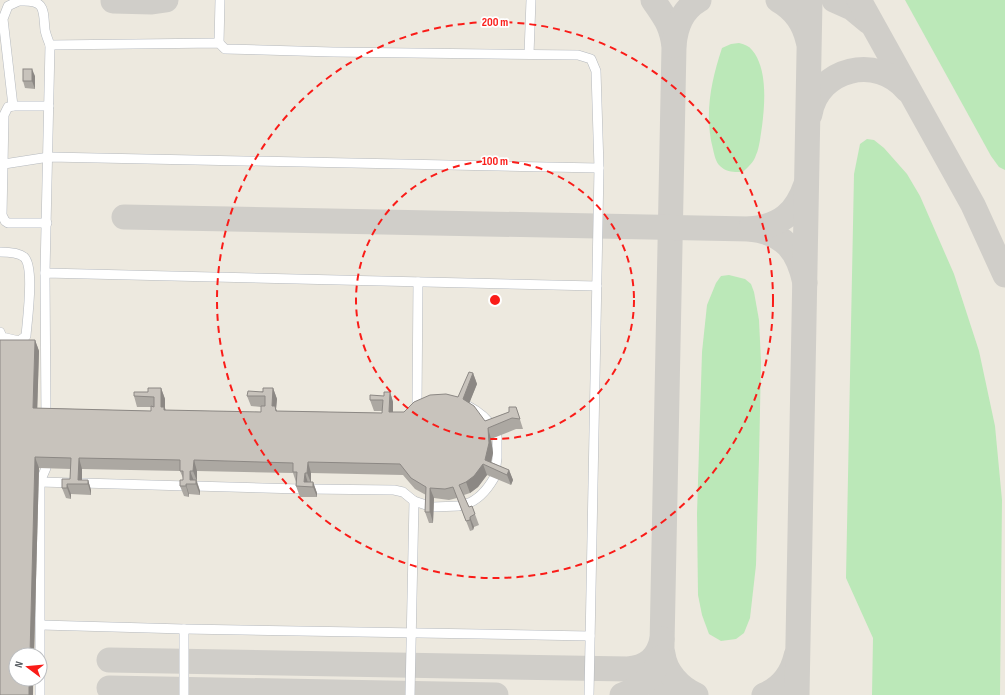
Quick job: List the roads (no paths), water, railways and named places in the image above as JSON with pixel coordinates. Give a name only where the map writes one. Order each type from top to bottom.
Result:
[{"type":"lane","points":[[13,106],[3,19],[8,6],[21,0],[32,2],[42,8],[44,12],[45,30],[50,45],[49,157],[45,273],[48,416]]},
{"type":"lane","points":[[219,43],[220,0]]},
{"type":"lane","points":[[529,54],[531,0]]},
{"type":"lane","points":[[50,45],[219,43],[225,49],[578,55],[588,57],[593,63],[596,71],[599,168],[589,695]]},
{"type":"lane","points":[[47,224],[12,224],[5,221],[2,215],[2,208],[4,115],[8,108],[13,106],[49,106]]},
{"type":"lane","points":[[4,164],[49,157],[599,168]]},
{"type":"lane","points":[[0,252],[13,252],[24,257],[29,266],[30,281],[26,336],[19,341],[2,337],[0,332]]},
{"type":"lane","points":[[45,273],[597,286]]},
{"type":"lane","points":[[418,282],[414,406],[428,402]]},
{"type":"lane","points":[[40,482],[394,490],[403,492],[414,501],[431,506],[463,505],[474,502],[483,494],[495,475],[497,458],[495,433],[486,418],[480,412],[463,404]]},
{"type":"lane","points":[[40,695],[40,482],[46,468]]},
{"type":"lane","points":[[410,695],[414,501]]},
{"type":"lane","points":[[41,625],[590,636]]},
{"type":"lane","points":[[184,629],[184,695]]}]
